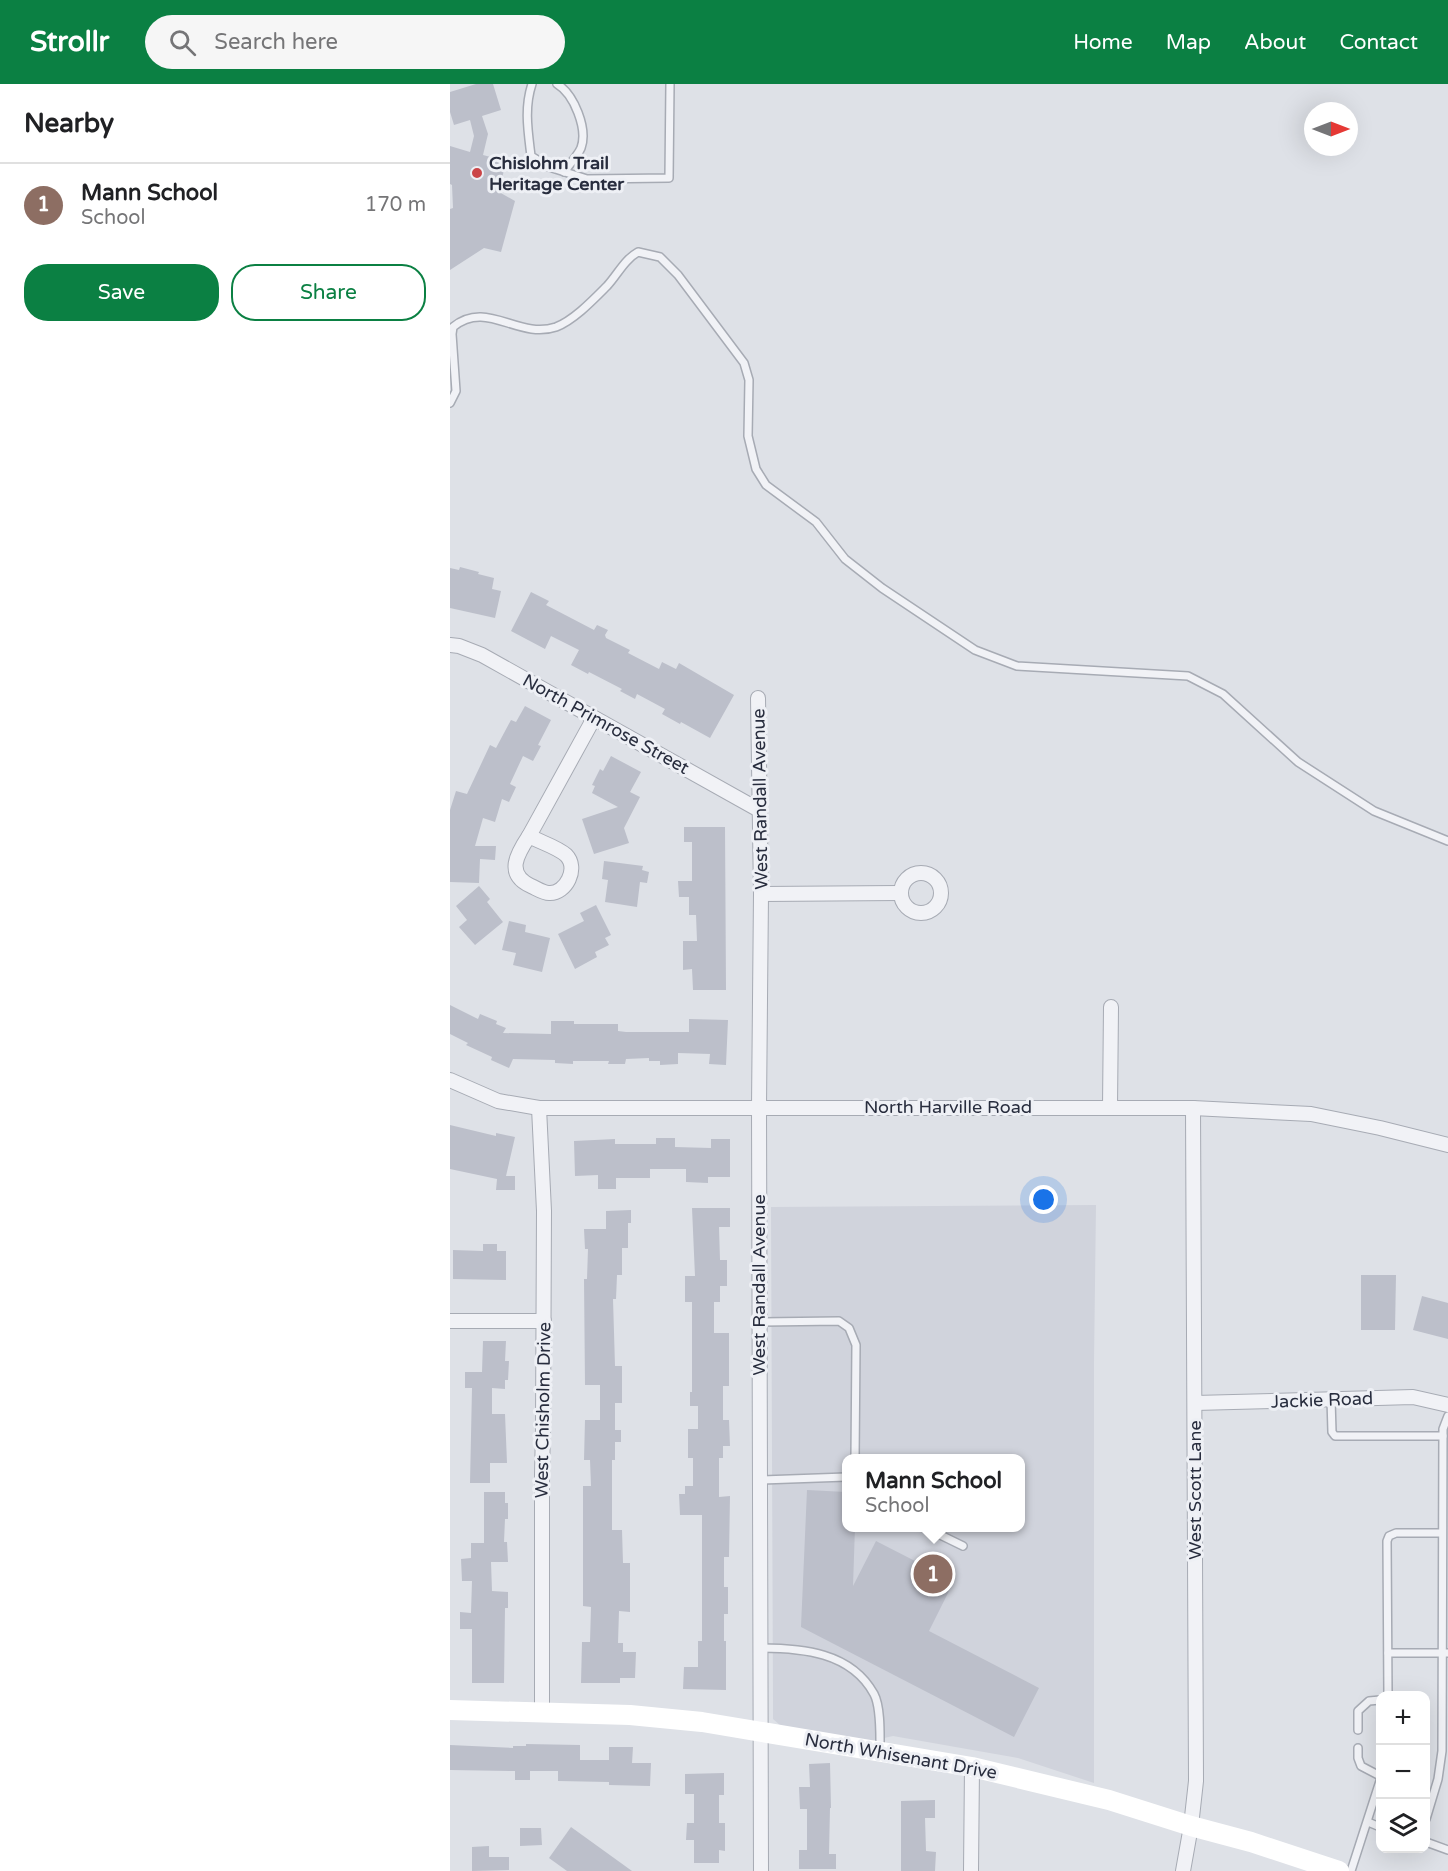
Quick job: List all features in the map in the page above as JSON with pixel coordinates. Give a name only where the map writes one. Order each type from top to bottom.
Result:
[{"type":"street","name":"North Primrose Street","points":[[450,645],[459,646],[482,656],[759,810]]},
{"type":"street","name":"West Randall Avenue","points":[[759,698],[761,894],[760,1871]]},
{"type":"street","points":[[529,836],[565,854],[571,862],[572,871],[569,879],[556,891],[548,894],[521,882],[515,865],[517,857],[594,718]]},
{"type":"street","points":[[761,894],[900,893]]},
{"type":"street","points":[[1110,1108],[1111,1007]]},
{"type":"street","name":"North Harville Road","points":[[450,1080],[498,1101],[539,1108],[1193,1108],[1311,1114],[1448,1145]]},
{"type":"street","name":"West Chisholm Drive","points":[[539,1108],[544,1211],[542,1712]]},
{"type":"street","name":"West Scott Lane","points":[[1183,1871],[1196,1781],[1193,1108]]},
{"type":"street","points":[[450,1321],[544,1321]]},
{"type":"street","name":"Jackie Road","points":[[1195,1404],[1413,1396],[1448,1405]]},
{"type":"street","name":"North Whisenant Drive","points":[[450,1710],[630,1715],[702,1722],[972,1767],[1109,1800],[1339,1871]]},
{"type":"street","points":[[971,1871],[972,1767]]},
{"type":"lane","points":[[532,84],[526,119],[531,156],[549,167],[586,179],[669,178],[670,84]]},
{"type":"lane","points":[[557,84],[564,88],[578,108],[582,133],[581,148],[564,172]]},
{"type":"lane","points":[[450,403],[456,391],[453,327],[462,320],[485,316],[528,329],[549,329],[569,320],[607,285],[629,257],[638,252],[660,257],[678,275],[744,363],[749,380],[748,436],[756,469],[766,485],[816,522],[845,559],[882,588],[975,650],[1017,666],[1188,676],[1223,694],[1298,762],[1374,811],[1448,841]]},
{"type":"lane","points":[[759,1322],[840,1321],[849,1328],[856,1345],[855,1454]]},
{"type":"lane","points":[[1331,1399],[1332,1432],[1335,1437],[1443,1436]]},
{"type":"lane","points":[[1430,1802],[1440,1767],[1445,1653],[1443,1429],[1448,1416]]},
{"type":"lane","points":[[759,1480],[842,1477]]},
{"type":"lane","points":[[936,1532],[963,1546]]},
{"type":"lane","points":[[1388,1691],[1387,1541],[1389,1536],[1396,1533],[1444,1536]]},
{"type":"lane","points":[[759,1648],[792,1648],[825,1654],[855,1671],[875,1695],[880,1726],[880,1751]]},
{"type":"lane","points":[[1388,1653],[1445,1653]]},
{"type":"lane","points":[[1358,1730],[1358,1711],[1369,1701],[1376,1700]]},
{"type":"lane","points":[[1358,1748],[1361,1766],[1376,1774]]},
{"type":"lane","points":[[1351,1871],[1376,1795]]},
{"type":"lane","points":[[1368,1822],[1376,1825]]},
{"type":"lane","points":[[1430,1844],[1448,1850]]},
{"type":"shaded area","points":[[1096,1205],[1094,1783],[1018,1758],[893,1736],[866,1742],[781,1726],[773,1719],[771,1207]]},
{"type":"building","name":"Chislohm Trail Heritage Center","points":[[476,84],[493,84],[501,110],[482,116],[488,134],[483,155],[506,161],[499,192],[515,201],[501,252],[484,248],[450,270],[450,209],[453,208],[452,185],[450,184],[450,146],[470,152],[474,136],[470,120],[454,125],[450,112],[450,92]]},
{"type":"building","points":[[460,567],[494,578],[492,589],[501,591],[495,618],[450,608],[450,568],[459,570]]},
{"type":"building","points":[[531,592],[549,601],[546,605],[594,630],[597,625],[608,630],[606,638],[630,650],[628,653],[659,669],[662,662],[676,669],[679,663],[734,695],[710,738],[662,714],[665,709],[637,694],[635,699],[620,691],[622,689],[571,665],[579,650],[551,636],[545,649],[511,631]]},
{"type":"building","points":[[525,706],[551,720],[538,745],[541,746],[533,761],[523,756],[510,784],[516,787],[509,802],[502,799],[495,822],[483,818],[475,846],[496,846],[495,860],[480,859],[479,883],[450,882],[450,810],[456,791],[467,794],[490,745],[496,748],[511,720],[516,722]]},
{"type":"building","points":[[611,756],[641,772],[630,792],[640,797],[624,828],[629,843],[594,854],[582,819],[618,807],[592,793],[595,786],[592,785],[600,769],[603,771]]},
{"type":"building","points":[[684,827],[725,827],[726,990],[693,990],[692,969],[683,970],[683,941],[697,941],[696,915],[689,915],[689,897],[679,897],[678,881],[692,881],[692,842],[684,842]]},
{"type":"building","points":[[604,861],[643,866],[642,870],[649,872],[647,883],[640,882],[637,907],[605,902],[608,880],[602,879]]},
{"type":"building","points":[[479,886],[490,899],[487,902],[503,922],[475,945],[459,927],[467,920],[456,906]]},
{"type":"building","points":[[596,905],[611,935],[605,938],[609,945],[595,952],[597,957],[575,969],[558,934],[584,921],[580,913]]},
{"type":"building","points":[[509,921],[526,925],[525,932],[550,938],[542,972],[513,965],[516,953],[502,950]]},
{"type":"building","points":[[450,1005],[478,1019],[480,1014],[497,1021],[496,1024],[506,1028],[503,1033],[551,1034],[551,1021],[574,1021],[574,1024],[618,1024],[618,1031],[626,1032],[689,1032],[689,1019],[728,1020],[726,1065],[709,1064],[710,1054],[678,1053],[678,1064],[660,1065],[660,1061],[649,1061],[649,1058],[626,1059],[625,1064],[608,1064],[609,1061],[573,1061],[573,1064],[555,1063],[555,1060],[513,1059],[509,1068],[491,1060],[492,1057],[466,1045],[468,1043],[450,1034]]},
{"type":"building","points":[[450,1125],[496,1136],[496,1133],[515,1137],[506,1176],[515,1176],[515,1190],[496,1190],[497,1179],[450,1169]]},
{"type":"building","points":[[656,1138],[675,1138],[675,1147],[711,1148],[711,1139],[730,1139],[730,1177],[708,1177],[708,1183],[686,1182],[686,1169],[650,1169],[650,1178],[616,1178],[616,1189],[598,1189],[598,1175],[575,1176],[574,1141],[615,1139],[615,1144],[656,1144]]},
{"type":"building","points":[[692,1208],[730,1208],[730,1227],[719,1227],[720,1260],[727,1260],[727,1286],[720,1286],[720,1302],[714,1302],[714,1333],[729,1333],[729,1386],[723,1386],[723,1420],[729,1420],[730,1446],[723,1446],[723,1458],[719,1458],[719,1497],[730,1496],[729,1557],[724,1557],[724,1587],[728,1587],[728,1614],[724,1614],[726,1690],[683,1689],[684,1667],[698,1667],[698,1641],[702,1641],[702,1515],[680,1515],[679,1494],[685,1494],[685,1486],[693,1486],[693,1458],[688,1458],[688,1429],[698,1429],[698,1406],[690,1406],[692,1302],[685,1302],[685,1276],[695,1276]]},
{"type":"building","points":[[631,1210],[631,1223],[628,1223],[628,1248],[622,1248],[622,1275],[617,1275],[616,1299],[613,1299],[615,1366],[622,1366],[622,1403],[615,1403],[615,1430],[621,1430],[621,1442],[615,1442],[615,1460],[612,1460],[612,1530],[622,1530],[623,1563],[630,1563],[630,1612],[619,1611],[618,1643],[623,1643],[623,1652],[636,1652],[635,1678],[620,1678],[620,1683],[581,1683],[582,1642],[590,1642],[591,1607],[583,1606],[583,1486],[591,1486],[590,1460],[584,1460],[585,1420],[600,1420],[600,1385],[585,1385],[584,1279],[587,1279],[588,1249],[585,1249],[584,1229],[606,1229],[606,1211]]},
{"type":"building","points":[[483,1244],[497,1244],[497,1251],[506,1251],[506,1280],[453,1279],[453,1250],[483,1251]]},
{"type":"building","points":[[1361,1275],[1396,1275],[1395,1330],[1361,1330]]},
{"type":"building","points":[[1422,1296],[1448,1303],[1448,1339],[1413,1330]]},
{"type":"building","points":[[483,1341],[506,1341],[505,1361],[509,1361],[508,1380],[505,1380],[505,1389],[492,1388],[492,1414],[505,1414],[507,1463],[490,1463],[490,1483],[470,1483],[472,1388],[465,1388],[465,1372],[482,1372]]},
{"type":"building","points":[[807,1490],[842,1492],[842,1532],[855,1532],[853,1586],[876,1541],[954,1581],[929,1631],[1039,1688],[1014,1737],[801,1627]]},
{"type":"building","points":[[484,1492],[505,1492],[505,1503],[508,1503],[504,1542],[507,1542],[508,1562],[491,1562],[492,1591],[508,1592],[508,1608],[505,1608],[504,1683],[472,1683],[472,1629],[460,1629],[460,1612],[471,1613],[472,1581],[462,1581],[461,1559],[471,1558],[471,1543],[484,1543]]},
{"type":"building","points":[[526,1744],[580,1745],[580,1760],[609,1760],[609,1747],[633,1747],[632,1763],[651,1763],[650,1786],[558,1781],[558,1771],[530,1771],[530,1780],[515,1780],[515,1771],[450,1770],[450,1745],[513,1748],[513,1746],[526,1746]]},
{"type":"building","points":[[830,1763],[829,1854],[836,1854],[836,1869],[799,1869],[799,1850],[807,1850],[807,1809],[800,1809],[799,1787],[810,1787],[809,1764]]},
{"type":"building","points":[[724,1773],[724,1795],[719,1795],[719,1823],[725,1823],[725,1851],[719,1850],[719,1863],[694,1863],[694,1840],[686,1840],[687,1823],[694,1823],[694,1794],[685,1794],[685,1774]]},
{"type":"building","points":[[935,1800],[935,1818],[925,1818],[926,1851],[936,1852],[935,1871],[901,1871],[901,1801]]},
{"type":"building","points":[[571,1827],[632,1871],[567,1871],[549,1858]]},
{"type":"building","points":[[520,1828],[541,1828],[542,1845],[520,1846]]},
{"type":"building","points":[[489,1846],[489,1857],[509,1857],[509,1870],[472,1871],[472,1847]]},
{"type":"place","name":"Chislohm Trail Heritage Center","points":[[477,173]]},
{"type":"place","name":"Mann School","points":[[933,1574]]}]
